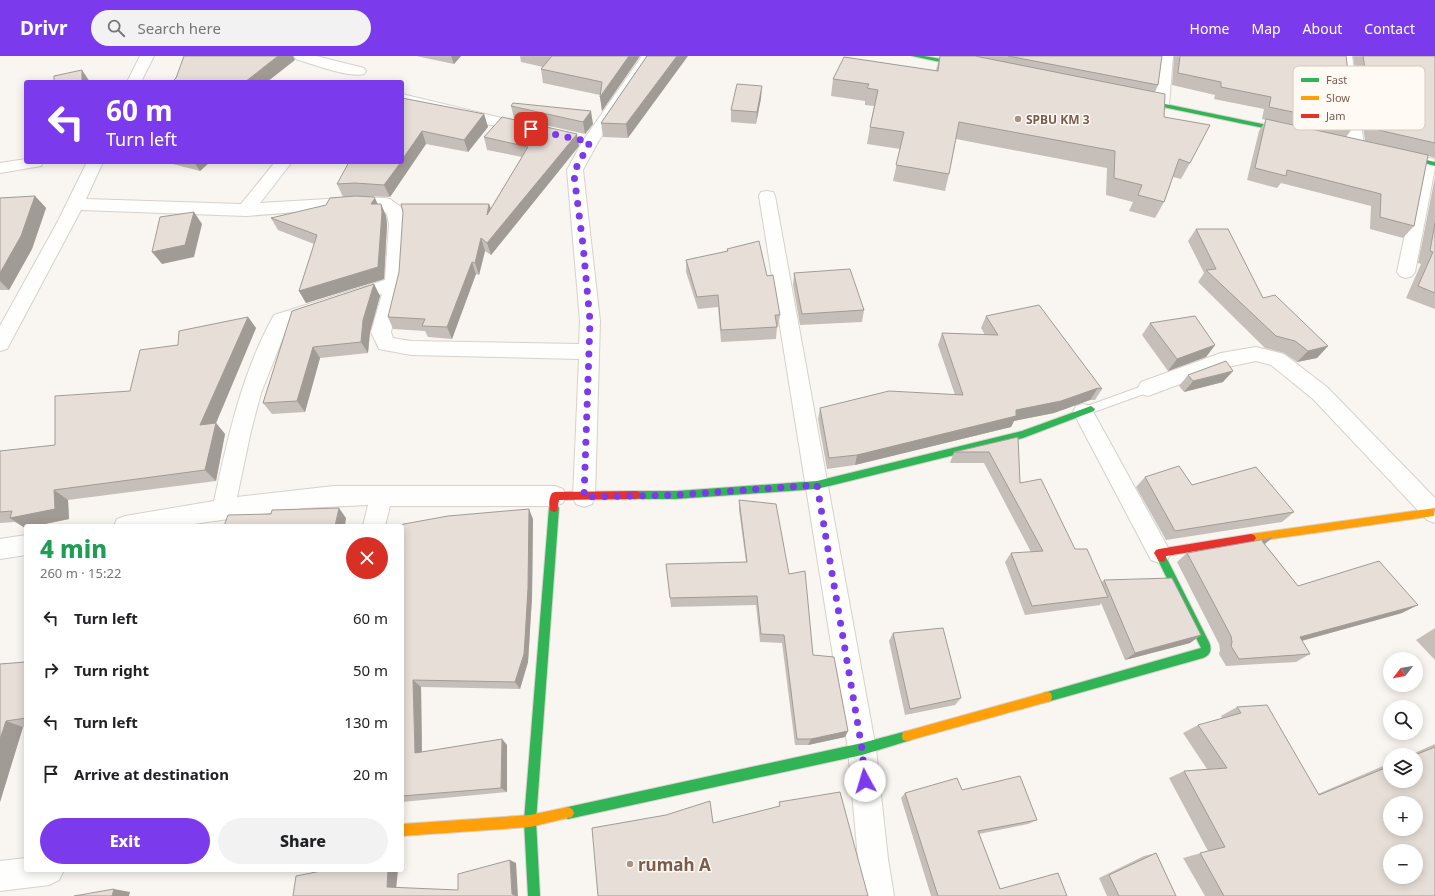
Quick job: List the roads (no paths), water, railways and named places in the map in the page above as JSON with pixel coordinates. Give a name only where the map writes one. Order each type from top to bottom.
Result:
[{"type":"main road","points":[[915,56],[981,69]]},
{"type":"main road","points":[[1124,98],[1304,134]]},
{"type":"main road","points":[[1385,153],[1432,164]]},
{"type":"main road","points":[[534,896],[530,821],[555,496],[584,497],[676,495],[817,485],[1023,434],[1087,410]]},
{"type":"main road","points":[[404,830],[530,821],[862,749],[1203,653],[1206,650],[1205,645],[1159,554],[1215,543],[1434,512]]},
{"type":"street","points":[[135,80],[147,56]]},
{"type":"street","points":[[301,56],[359,71],[350,80]]},
{"type":"street","points":[[584,497],[590,321],[583,245],[574,175],[582,140],[649,56]]},
{"type":"street","points":[[1161,105],[1166,56]]},
{"type":"street","points":[[1345,56],[1346,66]]},
{"type":"street","points":[[404,99],[538,131]]},
{"type":"street","points":[[1354,130],[1356,146]]},
{"type":"street","points":[[0,168],[24,164]]},
{"type":"street","points":[[0,344],[75,204],[94,164]]},
{"type":"street","points":[[246,210],[282,164]]},
{"type":"street","points":[[1406,272],[1417,213],[1432,164]]},
{"type":"street","points":[[767,196],[862,749],[873,859],[879,896]]},
{"type":"street","points":[[75,204],[246,210],[361,202],[384,203],[395,211],[398,224],[394,284],[381,332],[386,344],[411,348],[589,352]]},
{"type":"street","points":[[223,509],[240,431],[251,393],[274,333],[281,320],[394,284]]},
{"type":"street","points":[[1148,388],[1221,362],[1256,354],[1277,359],[1320,393],[1434,512]]},
{"type":"street","points":[[1087,410],[1159,554]]},
{"type":"street","points":[[137,524],[223,509],[311,497],[356,494],[381,496],[555,496]]},
{"type":"street","points":[[374,524],[381,496]]},
{"type":"street","points":[[0,549],[24,544]]},
{"type":"street","points":[[0,876],[33,872]]},
{"type":"lane","points":[[1087,410],[1148,388]]},
{"type":"place","name":"SPBU KM 3","points":[[1018,119]]},
{"type":"place","name":"rumah A","points":[[630,864]]}]
